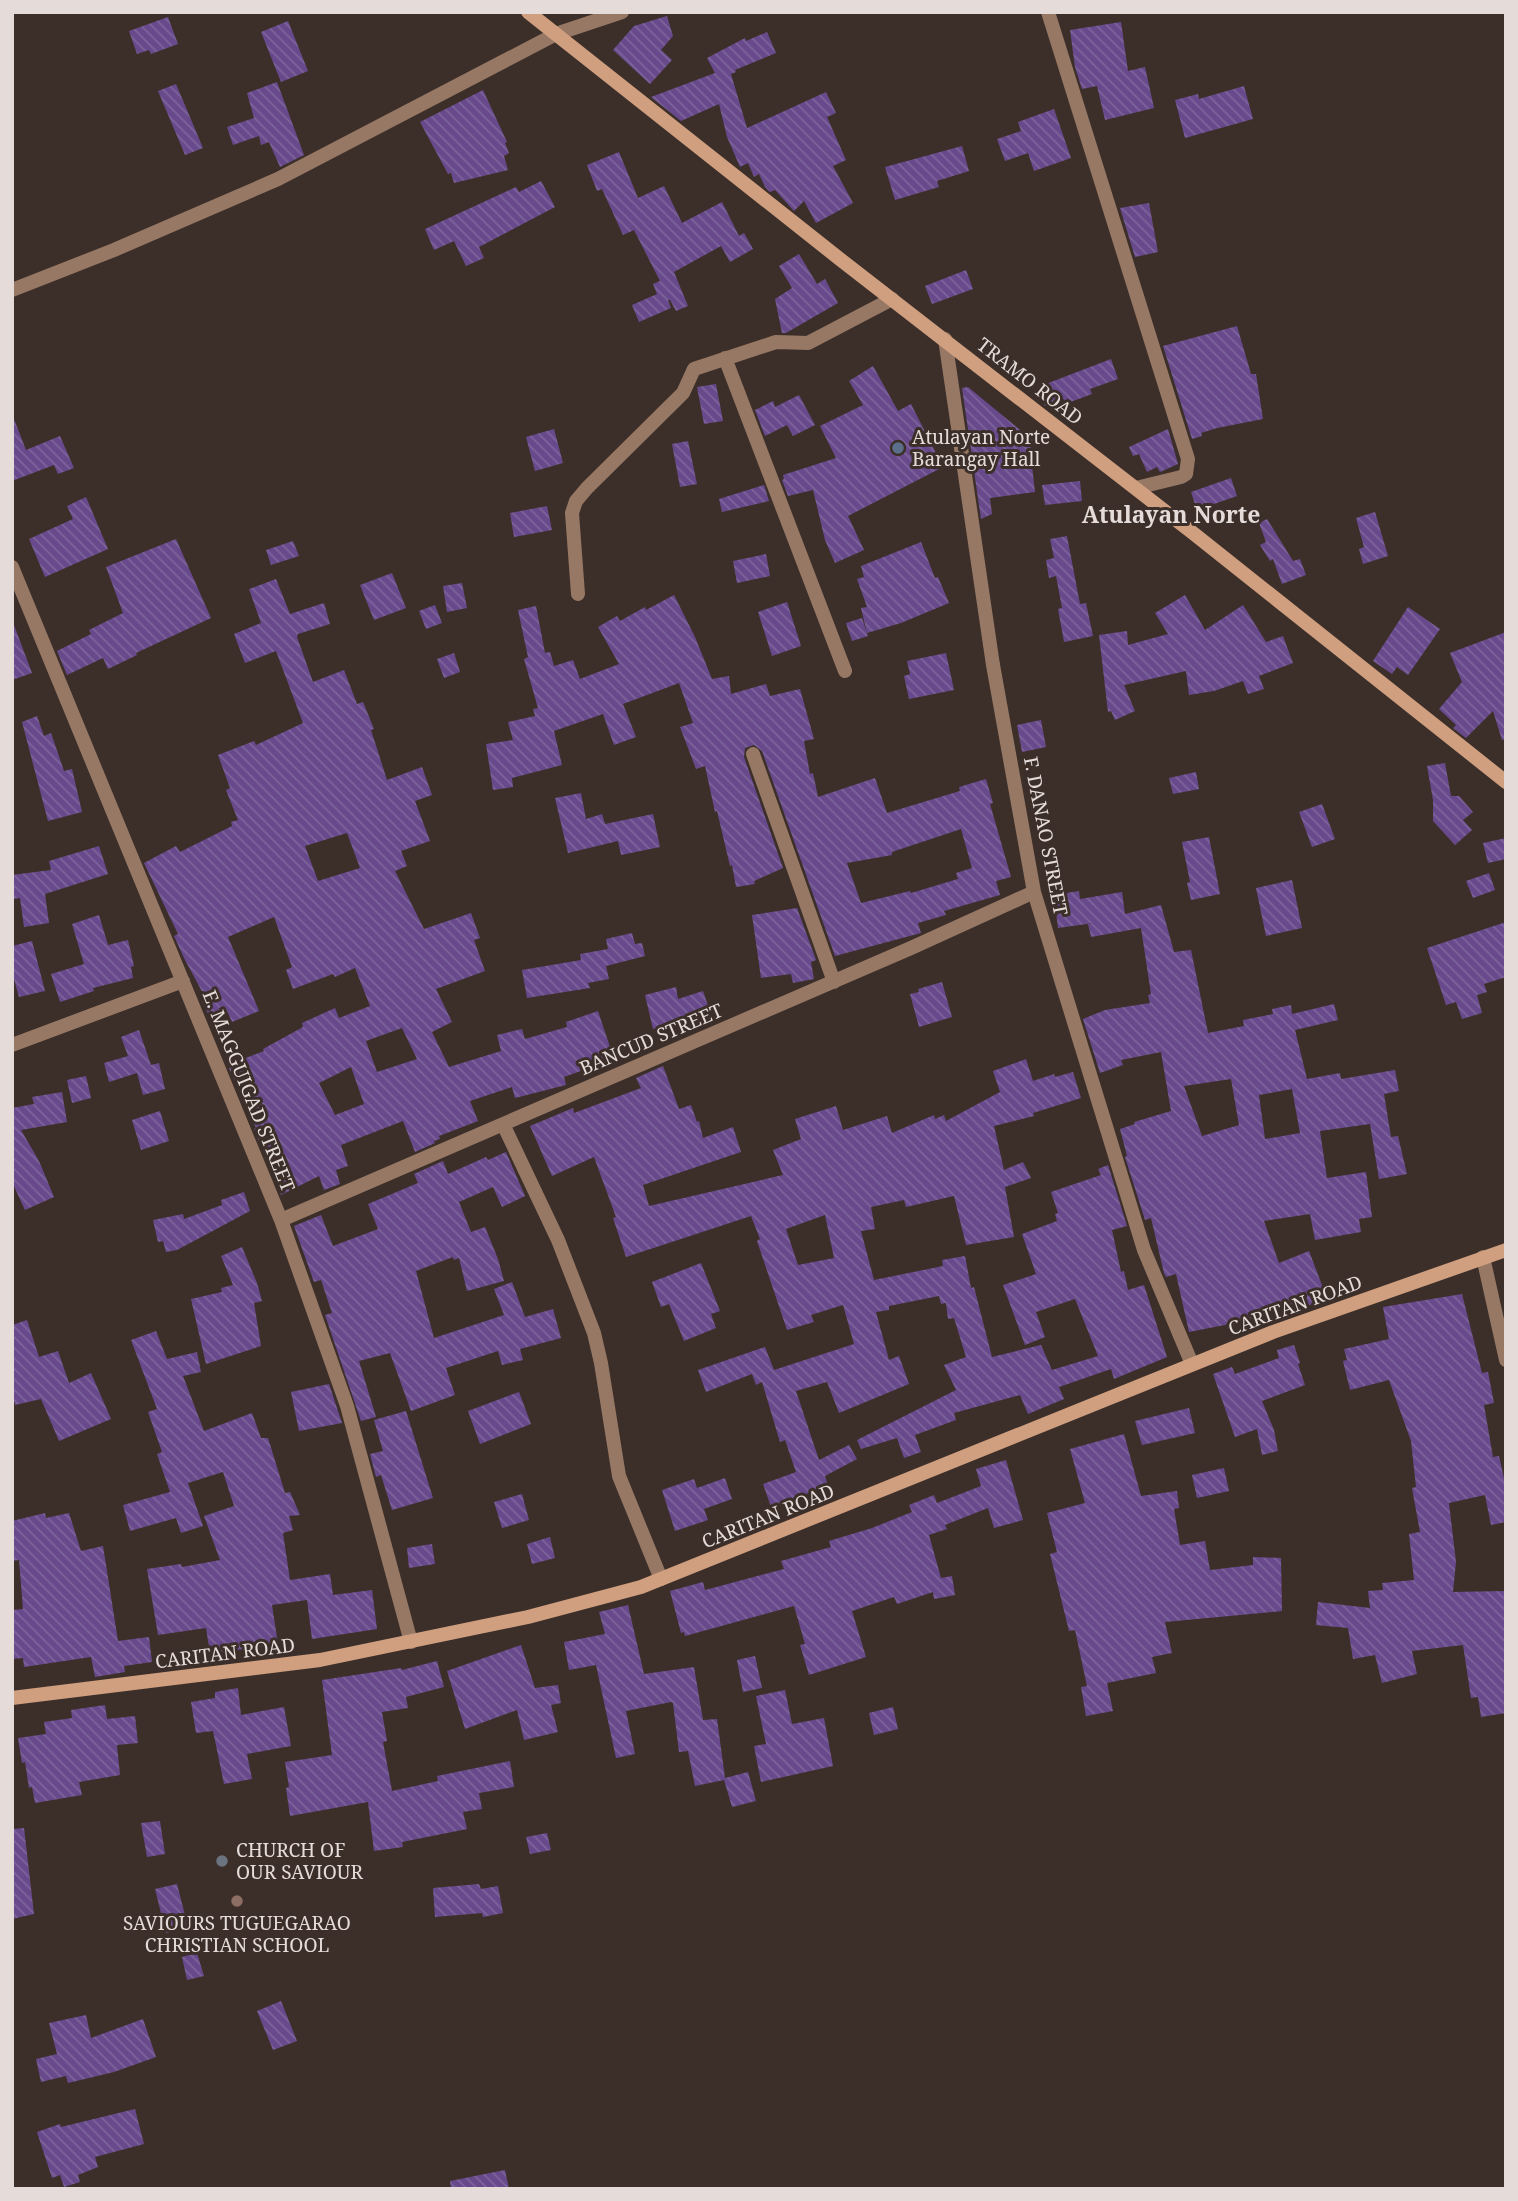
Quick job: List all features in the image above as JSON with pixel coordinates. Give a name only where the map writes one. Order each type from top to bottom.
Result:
[{"type":"main road","name":"TRAMO ROAD","points":[[528,12],[1136,488],[1506,782]]},
{"type":"main road","name":"CARITAN ROAD","points":[[12,1698],[320,1660],[595,1600],[661,1579],[1273,1332],[1506,1250]]},
{"type":"street","points":[[12,290],[114,250],[278,179],[556,34],[622,12]]},
{"type":"street","points":[[1048,12],[1188,459],[1186,474],[1181,477],[1136,488]]},
{"type":"street","points":[[578,594],[572,513],[576,501],[683,393],[695,369],[776,342],[808,343],[892,299]]},
{"type":"street","name":"F. DANAO STREET","points":[[945,339],[993,665],[1034,892],[1144,1250],[1192,1364]]},
{"type":"street","points":[[725,358],[845,671]]},
{"type":"street","name":"E. MAGGUIGAD STREET","points":[[12,567],[281,1220],[347,1406],[411,1642]]},
{"type":"street","points":[[753,754],[834,982]]},
{"type":"street","name":"BANCUD STREET","points":[[281,1220],[834,982],[1034,892]]},
{"type":"street","points":[[12,1045],[183,981]]},
{"type":"street","points":[[503,1124],[558,1240],[594,1333],[619,1476],[661,1579]]},
{"type":"street","points":[[1483,1257],[1506,1360]]},
{"type":"building","points":[[667,16],[673,36],[661,50],[672,60],[650,84],[613,50],[634,26]]},
{"type":"building","points":[[168,17],[178,44],[151,54],[149,50],[137,54],[129,31]]},
{"type":"building","points":[[288,21],[308,71],[281,82],[261,32]]},
{"type":"building","points":[[1121,22],[1128,71],[1145,67],[1154,108],[1105,120],[1097,86],[1082,89],[1075,67],[1070,30]]},
{"type":"building","points":[[767,32],[776,53],[731,74],[747,128],[826,92],[836,113],[827,117],[846,160],[833,166],[853,203],[816,223],[804,201],[794,211],[775,190],[770,192],[765,187],[759,174],[754,177],[748,163],[740,167],[727,137],[719,104],[681,121],[651,97],[715,73],[707,58],[745,38],[746,41]]},
{"type":"building","points":[[277,82],[304,155],[280,167],[269,142],[261,145],[259,136],[233,145],[227,127],[254,118],[247,93]]},
{"type":"building","points":[[176,84],[203,148],[185,155],[158,91]]},
{"type":"building","points":[[1244,86],[1253,119],[1185,138],[1175,100],[1198,94],[1199,99]]},
{"type":"building","points":[[483,90],[507,142],[505,143],[509,153],[504,156],[508,170],[454,183],[451,173],[448,174],[420,122]]},
{"type":"building","points":[[1054,109],[1071,158],[1034,171],[1028,153],[1005,161],[997,139],[1021,131],[1018,122]]},
{"type":"building","points":[[962,146],[969,171],[937,181],[939,187],[895,200],[885,167]]},
{"type":"building","points":[[619,152],[638,198],[664,186],[682,223],[722,202],[739,236],[744,233],[753,249],[730,262],[721,246],[674,272],[688,306],[676,311],[668,300],[671,308],[639,322],[632,305],[657,294],[653,284],[660,281],[634,230],[623,235],[602,189],[597,191],[587,165]]},
{"type":"building","points":[[541,181],[555,207],[479,247],[484,258],[466,266],[454,241],[434,250],[425,229],[516,187],[519,192]]},
{"type":"building","points":[[1149,203],[1158,252],[1135,257],[1120,208]]},
{"type":"building","points":[[799,254],[817,284],[825,279],[838,303],[782,333],[775,299],[792,288],[779,266]]},
{"type":"building","points":[[966,270],[973,289],[932,304],[925,286]]},
{"type":"building","points":[[1237,326],[1251,374],[1256,374],[1263,419],[1217,428],[1192,439],[1163,346]]},
{"type":"building","points":[[1111,359],[1118,379],[1090,389],[1092,394],[1065,404],[1064,399],[1045,406],[1038,387]]},
{"type":"building","points":[[873,366],[898,411],[911,404],[943,467],[848,516],[864,550],[835,563],[825,540],[813,490],[788,496],[782,480],[783,475],[836,458],[820,426],[863,405],[849,381]]},
{"type":"building","points":[[716,384],[723,421],[704,424],[697,387]]},
{"type":"building","points":[[968,387],[1036,443],[1030,448],[1035,492],[990,498],[992,514],[981,519],[962,388]]},
{"type":"building","points":[[799,395],[815,425],[793,436],[787,425],[765,436],[755,410],[773,401],[775,407]]},
{"type":"building","points":[[14,419],[26,450],[60,436],[74,468],[58,474],[54,465],[12,481]]},
{"type":"building","points":[[554,429],[563,463],[535,471],[526,437]]},
{"type":"building","points":[[1168,429],[1178,464],[1160,472],[1157,467],[1147,472],[1139,454],[1133,456],[1129,447]]},
{"type":"building","points":[[688,441],[697,484],[680,487],[672,444]]},
{"type":"building","points":[[1231,478],[1237,496],[1197,510],[1191,492]]},
{"type":"building","points":[[1080,481],[1082,501],[1045,505],[1042,485]]},
{"type":"building","points":[[764,485],[769,501],[722,512],[719,499]]},
{"type":"building","points":[[86,497],[108,549],[45,577],[29,539],[73,519],[67,506]]},
{"type":"building","points":[[547,506],[552,530],[514,537],[510,513]]},
{"type":"building","points":[[1375,512],[1388,556],[1363,564],[1359,549],[1364,547],[1356,518]]},
{"type":"building","points":[[1267,519],[1293,561],[1300,559],[1306,575],[1282,584],[1273,559],[1270,561],[1260,545],[1266,542],[1259,523]]},
{"type":"building","points":[[1067,536],[1080,604],[1086,603],[1093,636],[1064,642],[1058,609],[1062,608],[1056,576],[1049,578],[1046,560],[1054,558],[1050,539]]},
{"type":"building","points":[[176,539],[211,618],[108,669],[103,658],[67,675],[57,651],[91,634],[89,630],[123,613],[106,567]]},
{"type":"building","points":[[293,541],[299,556],[271,565],[266,550]]},
{"type":"building","points":[[921,542],[935,578],[938,577],[949,603],[901,623],[867,633],[861,608],[867,607],[857,579],[864,577],[861,566]]},
{"type":"building","points":[[766,554],[770,576],[737,583],[733,561]]},
{"type":"building","points":[[392,573],[406,608],[374,620],[360,585]]},
{"type":"building","points":[[276,579],[290,614],[324,603],[330,624],[298,634],[297,637],[313,682],[344,670],[357,704],[363,702],[374,729],[371,730],[387,780],[422,767],[432,795],[415,801],[430,841],[401,851],[407,866],[395,871],[424,929],[471,913],[480,938],[474,940],[485,971],[436,989],[452,1022],[432,1032],[449,1067],[501,1051],[497,1035],[522,1029],[525,1039],[567,1027],[566,1022],[598,1011],[614,1059],[564,1077],[566,1085],[515,1098],[512,1087],[470,1101],[478,1121],[439,1136],[440,1139],[434,1141],[435,1143],[415,1152],[403,1121],[341,1145],[348,1166],[336,1170],[340,1184],[324,1190],[319,1176],[281,1195],[254,1129],[256,1128],[229,1068],[303,1027],[302,1023],[335,1008],[339,1018],[370,1006],[355,968],[335,977],[333,974],[293,989],[286,970],[292,967],[274,917],[228,937],[259,1011],[232,1022],[228,1013],[211,1020],[202,1001],[206,999],[184,958],[174,936],[178,934],[144,863],[176,846],[180,852],[232,826],[231,822],[238,820],[226,790],[230,788],[218,755],[254,741],[256,745],[303,723],[276,651],[245,663],[234,634],[261,623],[249,589]],"holes":[[[347,833],[360,868],[318,881],[305,846]],[[402,1028],[417,1059],[377,1072],[366,1041]],[[351,1067],[364,1104],[335,1115],[319,1083]]]},
{"type":"building","points":[[462,583],[467,608],[447,612],[443,586]]},
{"type":"building","points":[[674,595],[712,679],[729,676],[731,694],[766,684],[770,696],[800,689],[814,739],[804,741],[810,774],[813,773],[818,797],[875,778],[887,813],[960,791],[959,787],[986,779],[993,803],[990,804],[1011,877],[996,881],[1000,895],[944,911],[946,915],[918,923],[921,933],[835,956],[762,751],[754,745],[745,748],[744,757],[783,868],[754,881],[755,884],[736,887],[705,766],[696,769],[680,727],[693,723],[679,683],[623,704],[636,737],[614,745],[603,714],[554,731],[562,765],[512,778],[513,787],[493,790],[486,744],[513,740],[508,722],[535,716],[533,709],[538,708],[524,659],[528,657],[518,610],[536,606],[545,653],[550,652],[554,666],[573,660],[580,679],[619,664],[598,627],[617,616],[620,621],[645,607],[646,610]],"holes":[[[961,829],[972,868],[956,873],[958,879],[911,893],[910,891],[861,903],[847,863],[892,855],[892,852]]]},
{"type":"building","points":[[1185,595],[1205,630],[1243,605],[1266,642],[1283,636],[1293,663],[1259,676],[1264,689],[1248,694],[1243,681],[1214,691],[1189,695],[1186,671],[1124,685],[1135,711],[1115,720],[1111,711],[1108,712],[1099,635],[1127,631],[1128,645],[1168,634],[1155,613]]},
{"type":"building","points":[[787,602],[801,646],[772,656],[758,612]]},
{"type":"building","points":[[435,605],[442,623],[426,629],[419,611]]},
{"type":"building","points":[[1408,607],[1440,629],[1408,675],[1397,667],[1392,674],[1373,661]]},
{"type":"building","points":[[862,618],[868,636],[852,641],[846,623]]},
{"type":"building","points":[[12,625],[32,673],[12,680]]},
{"type":"building","points":[[1506,632],[1506,739],[1502,740],[1493,711],[1466,738],[1453,728],[1456,725],[1439,709],[1462,682],[1450,653]]},
{"type":"building","points":[[454,653],[460,672],[444,678],[437,659]]},
{"type":"building","points":[[946,653],[954,690],[909,699],[904,676],[910,674],[907,661]]},
{"type":"building","points":[[37,716],[44,736],[51,733],[64,771],[72,769],[82,812],[48,821],[22,722]]},
{"type":"building","points":[[1041,720],[1046,747],[1022,752],[1017,725]]},
{"type":"building","points":[[1445,763],[1451,796],[1459,796],[1473,812],[1463,820],[1472,830],[1455,845],[1433,821],[1433,800],[1427,766]]},
{"type":"building","points":[[1196,772],[1199,789],[1173,794],[1169,778]]},
{"type":"building","points":[[581,793],[586,819],[602,814],[605,824],[653,814],[660,847],[621,855],[618,841],[568,853],[555,798]]},
{"type":"building","points":[[1322,804],[1335,839],[1312,847],[1299,812]]},
{"type":"building","points":[[1209,837],[1220,894],[1191,900],[1182,842]]},
{"type":"building","points":[[1506,838],[1506,859],[1488,863],[1483,843]]},
{"type":"building","points":[[99,846],[108,874],[45,894],[49,923],[24,927],[20,898],[12,899],[12,875],[51,870],[49,861]]},
{"type":"building","points":[[1489,873],[1495,890],[1473,898],[1466,881]]},
{"type":"building","points":[[1292,880],[1302,928],[1266,936],[1256,888]]},
{"type":"building","points":[[1079,891],[1080,899],[1122,892],[1125,914],[1161,905],[1174,952],[1191,950],[1208,1033],[1244,1026],[1243,1020],[1273,1014],[1272,1009],[1291,1005],[1292,1014],[1334,1004],[1338,1020],[1295,1030],[1307,1079],[1340,1073],[1341,1079],[1395,1070],[1399,1091],[1384,1094],[1391,1137],[1398,1136],[1407,1174],[1379,1179],[1370,1124],[1320,1131],[1327,1178],[1366,1172],[1372,1217],[1359,1219],[1361,1232],[1315,1240],[1310,1214],[1264,1221],[1279,1263],[1309,1251],[1325,1293],[1318,1296],[1320,1301],[1302,1308],[1300,1303],[1245,1321],[1189,1332],[1176,1274],[1166,1277],[1164,1273],[1151,1218],[1145,1220],[1125,1157],[1127,1156],[1120,1129],[1171,1111],[1161,1052],[1121,1060],[1123,1065],[1100,1073],[1083,1019],[1105,1010],[1150,1003],[1141,928],[1091,937],[1088,924],[1094,923],[1058,928],[1054,895]],"holes":[[[1231,1079],[1239,1125],[1202,1136],[1184,1086]],[[1292,1089],[1300,1133],[1265,1139],[1259,1095]]]},
{"type":"building","points":[[797,908],[816,960],[811,962],[814,979],[793,983],[791,974],[761,978],[752,915]]},
{"type":"building","points":[[99,915],[108,945],[128,940],[134,966],[131,967],[133,978],[93,988],[94,991],[60,1002],[51,974],[84,964],[72,924]]},
{"type":"building","points":[[1506,922],[1506,977],[1484,984],[1487,992],[1477,995],[1482,1013],[1462,1019],[1456,1002],[1446,1005],[1427,948]]},
{"type":"building","points":[[632,933],[635,944],[642,943],[645,956],[606,966],[609,979],[588,983],[590,988],[527,998],[522,970],[581,960],[580,954],[608,949],[606,939]]},
{"type":"building","points":[[32,941],[45,991],[19,997],[12,972],[12,946]]},
{"type":"building","points":[[942,982],[952,1017],[919,1027],[910,994]]},
{"type":"building","points":[[676,987],[678,999],[703,991],[710,1011],[684,1022],[653,1029],[645,995]]},
{"type":"building","points":[[139,1030],[151,1065],[159,1063],[165,1089],[143,1095],[137,1073],[109,1082],[104,1063],[128,1056],[121,1037]]},
{"type":"building","points":[[1026,1059],[1033,1081],[1054,1074],[1055,1077],[1073,1072],[1081,1098],[1033,1113],[1034,1116],[994,1126],[1004,1170],[1023,1162],[1031,1178],[1005,1187],[1014,1237],[966,1245],[954,1196],[906,1207],[904,1200],[871,1207],[875,1229],[861,1231],[874,1280],[943,1266],[942,1260],[965,1256],[971,1288],[974,1287],[992,1357],[1041,1345],[1052,1370],[1098,1356],[1075,1299],[1036,1312],[1045,1337],[1025,1345],[1003,1285],[1036,1274],[1022,1234],[1057,1221],[1055,1214],[1058,1213],[1051,1192],[1101,1175],[1098,1169],[1108,1165],[1127,1226],[1112,1230],[1121,1272],[1124,1271],[1128,1290],[1144,1285],[1167,1357],[1114,1379],[1111,1369],[1059,1387],[1064,1399],[1028,1414],[1020,1395],[954,1413],[956,1420],[915,1435],[921,1452],[904,1458],[897,1438],[861,1449],[857,1440],[956,1390],[944,1365],[966,1357],[954,1318],[948,1319],[946,1303],[941,1304],[939,1296],[889,1306],[889,1310],[876,1312],[889,1360],[899,1356],[909,1384],[839,1413],[827,1382],[796,1391],[819,1460],[849,1445],[857,1459],[825,1476],[828,1486],[771,1507],[763,1484],[796,1472],[785,1440],[780,1442],[762,1382],[756,1385],[752,1374],[706,1392],[698,1370],[765,1347],[774,1370],[854,1344],[843,1305],[811,1315],[814,1322],[787,1330],[751,1216],[626,1257],[613,1218],[616,1217],[594,1157],[552,1176],[530,1126],[573,1108],[574,1113],[641,1088],[636,1078],[663,1066],[679,1109],[691,1105],[703,1138],[733,1127],[741,1152],[643,1185],[649,1206],[783,1175],[773,1150],[801,1139],[795,1119],[836,1106],[843,1130],[887,1116],[892,1133],[934,1115],[935,1119],[944,1115],[946,1121],[1000,1092],[993,1071]],"holes":[[[825,1215],[834,1258],[798,1265],[786,1229]]]},
{"type":"building","points":[[86,1076],[91,1098],[72,1103],[67,1080]]},
{"type":"building","points":[[62,1092],[67,1122],[21,1130],[39,1161],[54,1197],[25,1210],[12,1182],[12,1108],[34,1104],[32,1097]]},
{"type":"building","points":[[160,1111],[169,1141],[141,1150],[132,1120]]},
{"type":"building","points":[[506,1152],[525,1196],[502,1207],[493,1187],[459,1202],[471,1232],[485,1227],[504,1281],[467,1291],[459,1258],[454,1260],[453,1257],[416,1271],[434,1338],[504,1315],[494,1289],[512,1282],[525,1317],[553,1309],[561,1338],[520,1349],[523,1360],[502,1365],[498,1351],[446,1368],[455,1395],[411,1411],[390,1353],[359,1361],[376,1417],[361,1421],[325,1315],[332,1313],[321,1280],[314,1282],[294,1226],[321,1215],[333,1246],[378,1229],[368,1204],[418,1183],[414,1174],[443,1161],[448,1174],[486,1157],[488,1160]]},
{"type":"building","points":[[244,1192],[250,1211],[177,1250],[166,1252],[163,1241],[158,1242],[153,1220],[183,1214],[184,1219],[222,1205],[221,1200]]},
{"type":"building","points":[[242,1247],[262,1301],[254,1303],[261,1346],[206,1364],[191,1299],[222,1292],[221,1288],[233,1285],[221,1256]]},
{"type":"building","points":[[701,1263],[720,1311],[711,1314],[716,1328],[684,1341],[669,1304],[661,1307],[652,1282]]},
{"type":"building","points":[[1462,1294],[1482,1373],[1488,1372],[1494,1403],[1484,1405],[1493,1457],[1499,1456],[1506,1487],[1506,1522],[1491,1525],[1485,1495],[1449,1503],[1456,1562],[1453,1592],[1506,1591],[1506,1713],[1481,1717],[1478,1697],[1471,1698],[1463,1645],[1412,1651],[1417,1674],[1382,1683],[1375,1655],[1353,1659],[1348,1628],[1316,1625],[1318,1602],[1370,1608],[1368,1591],[1383,1590],[1382,1583],[1414,1580],[1409,1534],[1420,1532],[1412,1488],[1416,1487],[1411,1441],[1389,1380],[1350,1390],[1343,1361],[1347,1360],[1344,1349],[1389,1339],[1383,1307]]},
{"type":"building","points":[[27,1320],[39,1357],[58,1351],[69,1383],[91,1373],[111,1419],[59,1441],[41,1399],[15,1405],[12,1391],[12,1325]]},
{"type":"building","points":[[156,1331],[167,1359],[197,1352],[201,1372],[183,1376],[204,1431],[252,1413],[261,1438],[268,1438],[285,1493],[290,1492],[300,1515],[289,1516],[293,1530],[283,1533],[290,1580],[330,1574],[333,1595],[372,1590],[377,1629],[312,1639],[307,1600],[272,1605],[278,1644],[210,1654],[206,1628],[158,1635],[147,1569],[181,1564],[182,1567],[220,1560],[204,1516],[234,1506],[223,1472],[188,1483],[203,1526],[181,1533],[176,1518],[130,1531],[123,1505],[170,1492],[157,1454],[162,1452],[148,1412],[157,1409],[131,1340]]},
{"type":"building","points":[[1294,1345],[1305,1385],[1262,1401],[1274,1430],[1278,1451],[1262,1455],[1257,1429],[1235,1437],[1213,1374],[1232,1367],[1235,1374],[1279,1358],[1277,1350]]},
{"type":"building","points":[[329,1384],[342,1423],[299,1431],[291,1392]]},
{"type":"building","points":[[519,1392],[531,1424],[480,1444],[468,1411]]},
{"type":"building","points":[[1189,1408],[1195,1433],[1142,1445],[1135,1421]]},
{"type":"building","points":[[406,1411],[433,1498],[392,1510],[381,1475],[376,1477],[370,1454],[383,1451],[374,1420]]},
{"type":"building","points":[[1124,1434],[1141,1496],[1177,1491],[1179,1508],[1174,1509],[1180,1545],[1205,1541],[1210,1570],[1253,1565],[1253,1557],[1281,1558],[1282,1611],[1165,1622],[1172,1653],[1152,1657],[1156,1673],[1107,1683],[1113,1711],[1086,1716],[1081,1687],[1087,1686],[1075,1630],[1069,1631],[1050,1554],[1057,1552],[1047,1513],[1085,1503],[1070,1449]]},
{"type":"building","points":[[1006,1460],[1023,1520],[994,1528],[988,1508],[945,1525],[947,1529],[929,1535],[941,1578],[952,1576],[955,1595],[934,1599],[933,1592],[897,1604],[894,1597],[852,1611],[866,1657],[809,1675],[800,1645],[805,1644],[794,1606],[685,1636],[684,1632],[681,1633],[670,1591],[703,1582],[705,1590],[784,1569],[781,1561],[831,1547],[829,1541],[912,1512],[909,1505],[934,1495],[937,1503],[981,1486],[976,1469]]},
{"type":"building","points":[[1224,1468],[1229,1491],[1197,1498],[1192,1475]]},
{"type":"building","points":[[725,1478],[732,1499],[704,1509],[708,1520],[675,1531],[662,1490],[694,1479],[697,1488]]},
{"type":"building","points":[[522,1494],[529,1520],[502,1528],[494,1502]]},
{"type":"building","points":[[45,1513],[46,1518],[69,1513],[81,1551],[103,1546],[118,1641],[149,1637],[152,1662],[124,1666],[125,1672],[95,1677],[91,1657],[24,1667],[23,1658],[12,1659],[12,1610],[23,1609],[19,1560],[12,1561],[12,1521]]},
{"type":"building","points":[[550,1537],[555,1558],[532,1564],[527,1544]]},
{"type":"building","points":[[432,1544],[435,1564],[409,1568],[407,1548]]},
{"type":"building","points":[[628,1605],[644,1674],[694,1667],[703,1720],[717,1719],[725,1778],[748,1772],[756,1801],[732,1807],[724,1780],[695,1786],[688,1751],[679,1752],[671,1702],[626,1711],[635,1754],[616,1758],[596,1665],[569,1670],[564,1642],[605,1634],[599,1612]]},
{"type":"building","points":[[521,1645],[535,1688],[558,1685],[561,1703],[551,1705],[558,1732],[524,1740],[517,1710],[465,1729],[447,1671]]},
{"type":"building","points":[[755,1656],[762,1688],[743,1692],[737,1660]]},
{"type":"building","points":[[437,1661],[444,1687],[406,1697],[408,1708],[382,1712],[387,1741],[383,1742],[392,1791],[438,1781],[437,1776],[510,1761],[514,1787],[479,1793],[482,1809],[463,1812],[467,1829],[402,1842],[403,1847],[374,1851],[368,1802],[290,1816],[285,1762],[332,1755],[322,1680],[401,1668],[402,1670]]},
{"type":"building","points":[[238,1688],[241,1715],[284,1707],[291,1746],[247,1754],[252,1779],[224,1784],[213,1731],[196,1733],[191,1702],[215,1698],[215,1692]]},
{"type":"building","points":[[785,1690],[792,1724],[824,1718],[833,1766],[761,1782],[754,1746],[766,1744],[756,1696]]},
{"type":"building","points":[[105,1705],[107,1719],[135,1716],[138,1743],[117,1745],[120,1775],[79,1782],[82,1795],[35,1803],[32,1787],[29,1788],[25,1762],[22,1763],[18,1738],[46,1734],[44,1722],[72,1718],[71,1710]]},
{"type":"building","points":[[893,1707],[898,1729],[874,1735],[869,1713]]},
{"type":"building","points":[[160,1821],[165,1854],[147,1857],[141,1823]]},
{"type":"building","points":[[24,1828],[34,1914],[12,1919],[12,1829]]},
{"type":"building","points":[[547,1833],[551,1850],[530,1854],[526,1837]]},
{"type":"building","points":[[177,1884],[188,1927],[166,1933],[155,1889]]},
{"type":"building","points":[[479,1884],[481,1889],[498,1886],[503,1913],[483,1917],[482,1913],[435,1917],[433,1888]]},
{"type":"building","points":[[197,1953],[204,1976],[187,1980],[182,1957]]},
{"type":"building","points":[[281,2001],[297,2041],[273,2050],[257,2011]]},
{"type":"building","points":[[86,2015],[91,2038],[143,2019],[156,2057],[114,2072],[68,2083],[66,2076],[41,2082],[36,2059],[57,2054],[49,2023]]},
{"type":"building","points":[[135,2109],[144,2144],[95,2157],[98,2167],[78,2175],[80,2182],[64,2187],[60,2175],[52,2178],[37,2132],[60,2124],[61,2127]]},
{"type":"building","points":[[505,2170],[509,2189],[451,2189],[450,2181]]},
{"type":"place","name":"Atulayan Norte Barangay Hall","points":[[898,448]]},
{"type":"place","name":"CHURCH OF OUR SAVIOUR","points":[[222,1861]]},
{"type":"place","name":"SAVIOURS TUGUEGARAO CHRISTIAN SCHOOL","points":[[237,1901]]},
{"type":"district","name":"Atulayan Norte","points":[[1171,514]]}]
